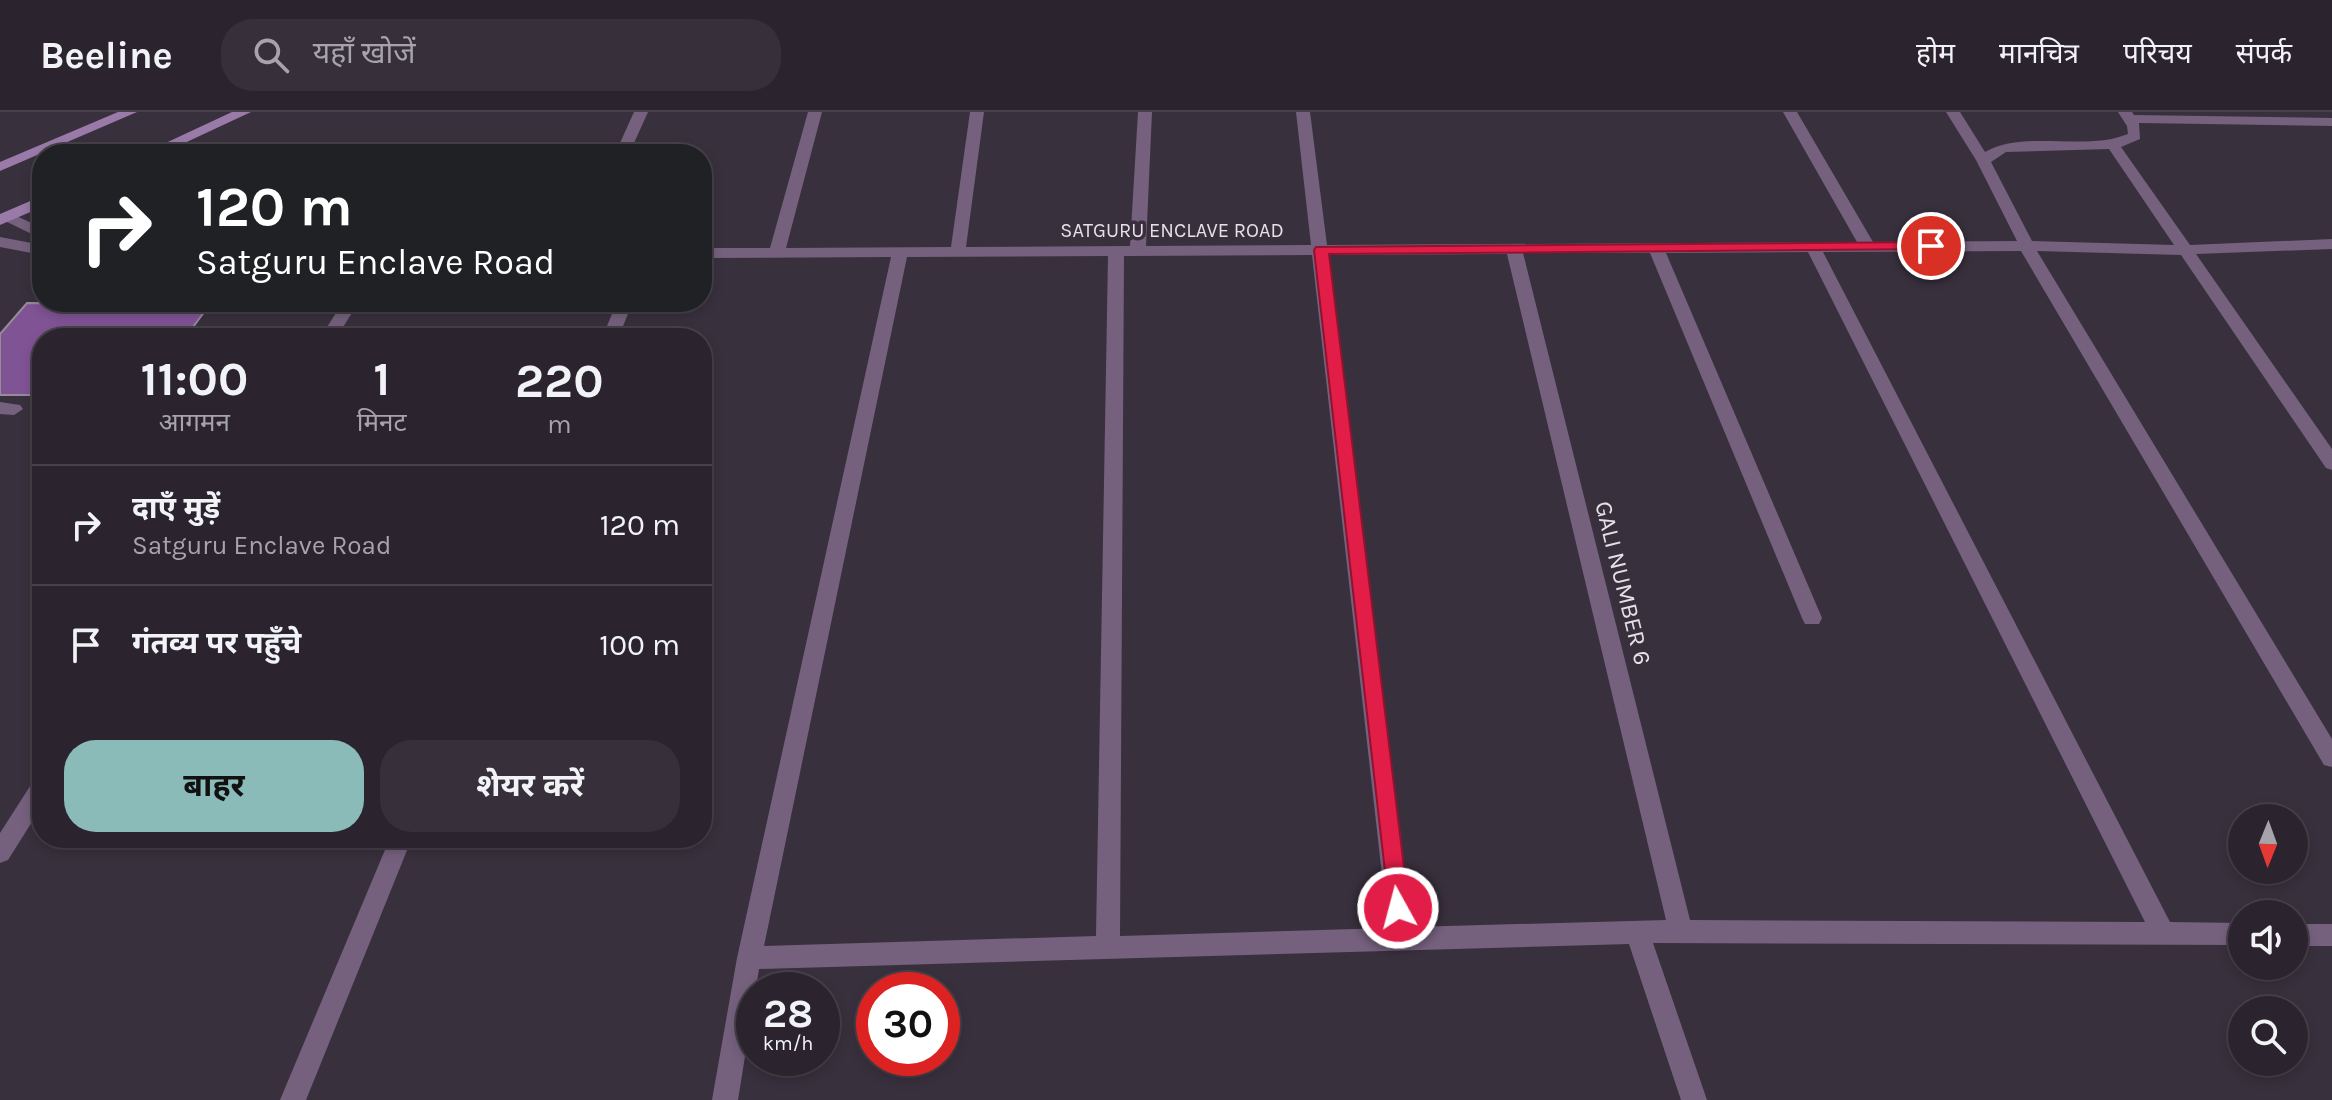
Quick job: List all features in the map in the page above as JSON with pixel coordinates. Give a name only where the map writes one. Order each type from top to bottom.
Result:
[{"type":"main road","points":[[54,144],[130,112]]},
{"type":"main road","points":[[172,144],[244,112]]},
{"type":"main road","points":[[0,167],[32,153]]},
{"type":"main road","points":[[4,218],[32,205]]},
{"type":"street","points":[[627,144],[641,112]]},
{"type":"street","points":[[777,252],[815,112]]},
{"type":"street","points":[[958,251],[977,112]]},
{"type":"street","points":[[1138,251],[1145,112]]},
{"type":"street","points":[[1303,112],[1401,939]]},
{"type":"street","points":[[1790,112],[1868,247]]},
{"type":"street","points":[[1953,112],[2019,226],[2026,246],[2332,758]]},
{"type":"street","points":[[1983,160],[2003,148],[2113,145],[2135,136],[2127,116],[2332,122]]},
{"type":"street","points":[[2113,145],[2332,463]]},
{"type":"street","points":[[4,218],[32,230]]},
{"type":"street","points":[[0,242],[32,248]]},
{"type":"street","name":"SATGURU ENCLAVE ROAD","points":[[712,253],[2026,246],[2186,250],[2332,244]]},
{"type":"street","points":[[1813,247],[2163,934]]},
{"type":"street","points":[[1656,248],[1812,618]]},
{"type":"street","name":"GALI NUMBER 6","points":[[1514,249],[1681,931]]},
{"type":"street","points":[[1108,947],[1116,251]]},
{"type":"street","points":[[725,1100],[749,958],[900,252]]},
{"type":"street","points":[[0,853],[32,803]]},
{"type":"street","points":[[293,1100],[397,848]]},
{"type":"street","points":[[749,958],[1681,931],[2228,934]]},
{"type":"street","points":[[1637,933],[1694,1100]]},
{"type":"street","points":[[2308,935],[2332,935]]},
{"type":"building","points":[[27,303],[32,303],[32,312],[204,312],[192,328],[32,328],[32,395],[0,395],[0,334]]},
{"type":"route","points":[[1398,908],[1321,250],[1931,246]]}]
